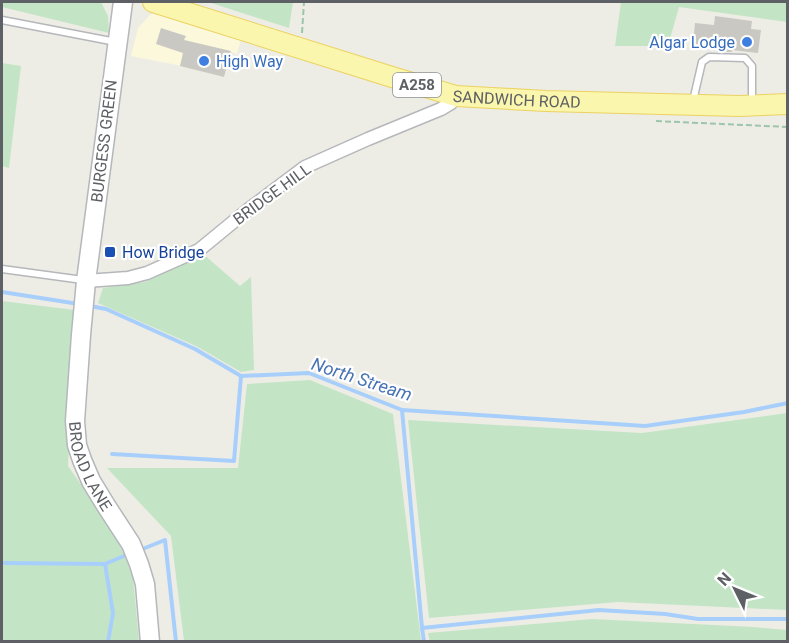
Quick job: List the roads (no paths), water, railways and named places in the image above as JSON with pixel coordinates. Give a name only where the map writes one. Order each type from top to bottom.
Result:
[{"type":"main road","name":"SANDWICH ROAD","points":[[153,2],[456,96],[692,105],[788,104]]},
{"type":"street","name":"BURGESS GREEN","points":[[85,297],[123,2]]},
{"type":"street","name":"BRIDGE HILL","points":[[85,297],[199,250],[305,167],[441,109],[451,103],[456,96]]},
{"type":"street","name":"BROAD LANE","points":[[85,297],[76,394],[77,445],[91,481],[131,544],[139,564],[145,584],[150,642]]},
{"type":"lane","points":[[2,20],[117,42]]},
{"type":"lane","points":[[692,105],[702,62],[709,57],[745,58],[752,66],[752,105]]},
{"type":"lane","points":[[2,268],[85,297]]},
{"type":"waterway","points":[[2,292],[79,304]]},
{"type":"waterway","points":[[90,306],[106,309],[195,349],[241,376]]},
{"type":"waterway","name":"North Stream","points":[[241,376],[309,373],[402,410],[645,426],[744,412],[788,403]]},
{"type":"waterway","name":"North Stream","points":[[112,454],[234,461],[241,376]]},
{"type":"waterway","points":[[402,410],[422,628],[599,610],[665,614],[698,619],[788,619]]},
{"type":"waterway","points":[[145,548],[165,540],[176,642]]},
{"type":"waterway","points":[[105,564],[124,556]]},
{"type":"waterway","points":[[2,563],[105,564],[113,613],[108,642]]},
{"type":"waterway","points":[[422,628],[424,642]]},
{"type":"place","name":"Algar Lodge","points":[[747,42]]},
{"type":"place","name":"High Way","points":[[204,61]]},
{"type":"place","name":"How Bridge","points":[[110,252]]}]
